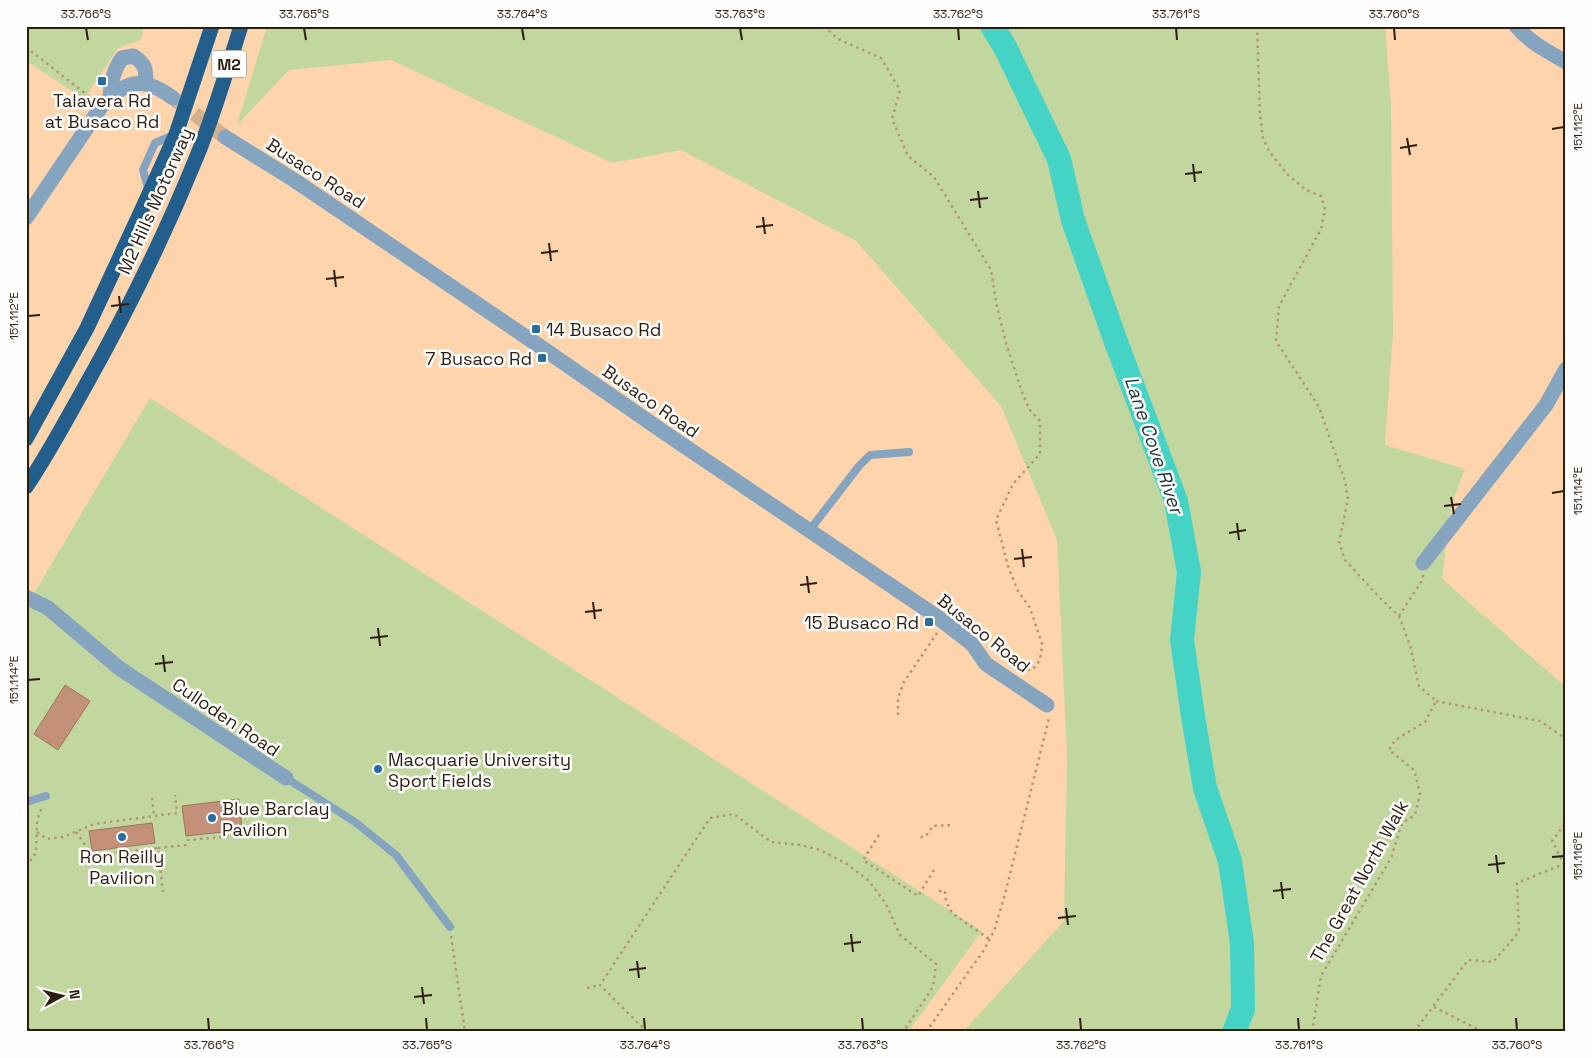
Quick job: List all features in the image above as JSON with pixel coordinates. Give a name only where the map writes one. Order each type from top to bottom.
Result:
[{"type":"highway","name":"M2 Hills Motorway","points":[[26,439],[87,328],[150,192],[176,134],[212,26]]},
{"type":"highway","name":"M2 Hills Motorway","points":[[26,487],[42,463],[111,340],[161,240],[217,102],[240,26]]},
{"type":"street","points":[[1516,26],[1534,44],[1566,62]]},
{"type":"street","points":[[106,102],[111,81],[122,58],[133,56],[142,61],[146,70],[146,84]]},
{"type":"street","points":[[26,218],[106,102],[123,87],[138,83],[146,84],[161,89],[173,98]]},
{"type":"street","name":"Busaco Road","points":[[225,138],[288,176],[538,344],[665,434],[936,616],[972,644],[986,664],[1047,705]]},
{"type":"street","points":[[1423,563],[1546,405],[1566,369]]},
{"type":"street","name":"Culloden Road","points":[[26,597],[48,608],[119,668],[286,778]]},
{"type":"lane","points":[[809,531],[870,455],[909,452]]},
{"type":"lane","points":[[286,778],[355,822],[396,855],[450,927]]},
{"type":"lane","points":[[26,802],[46,796]]},
{"type":"path","points":[[824,26],[838,39],[881,58],[900,90],[892,119],[908,156],[934,177],[991,270],[1006,343],[1029,409],[1040,421],[1040,454],[1013,484],[996,520],[1008,566],[1018,591],[1030,608],[1042,644],[1041,655],[1033,669],[1026,672],[1017,671]]},
{"type":"path","points":[[1257,26],[1260,115],[1263,138],[1269,151],[1287,174],[1306,190],[1321,196],[1325,210],[1322,230],[1279,306],[1276,341],[1319,406],[1345,481],[1348,498],[1339,542],[1345,560],[1382,600],[1400,616],[1410,645],[1419,686],[1436,701],[1540,721],[1566,739]]},
{"type":"path","points":[[26,47],[106,102]]},
{"type":"path","points":[[1400,616],[1423,579],[1423,563]]},
{"type":"path","points":[[898,715],[898,698],[904,682],[939,631]]},
{"type":"path","name":"The Great North Walk","points":[[1312,1032],[1321,976],[1391,858],[1402,823],[1415,815],[1420,793],[1414,770],[1389,750],[1395,740],[1425,722],[1436,701]]},
{"type":"path","points":[[926,1032],[984,950],[994,930],[1005,894],[1050,712],[1047,705]]},
{"type":"path","points":[[37,832],[47,839],[63,837],[102,823],[177,812],[175,795]]},
{"type":"path","points":[[26,866],[36,853],[37,821],[46,796]]},
{"type":"path","points":[[152,798],[154,816]]},
{"type":"path","points":[[587,988],[600,985],[710,818],[734,814],[770,842],[800,845],[820,850],[847,864],[868,881],[886,904],[900,935],[936,964],[933,987],[903,1032]]},
{"type":"path","points":[[1414,1032],[1468,960],[1493,962],[1519,932],[1517,883],[1564,864],[1552,841],[1566,820]]},
{"type":"path","points":[[921,838],[926,836],[933,826],[953,825]]},
{"type":"path","points":[[76,832],[92,855],[186,845],[188,840],[270,833]]},
{"type":"path","points":[[879,835],[863,860],[918,896],[934,870]]},
{"type":"path","points":[[158,848],[164,892]]},
{"type":"path","points":[[939,890],[944,891],[946,901],[952,913],[990,939]]},
{"type":"path","points":[[450,927],[465,1032]]},
{"type":"path","points":[[600,985],[647,1032]]},
{"type":"path","points":[[1434,1007],[1483,1032]]},
{"type":"path","points":[[26,1022],[30,1032]]},
{"type":"green space","points":[[26,26],[144,26],[141,40],[118,48],[84,99],[26,61]]},
{"type":"green space","points":[[267,26],[1385,26],[1391,104],[1393,331],[1385,445],[1465,469],[1451,506],[1442,579],[1566,687],[1566,1032],[963,1032],[1064,921],[1067,756],[1057,540],[1001,406],[856,241],[681,150],[612,163],[391,60],[289,70],[237,125]]},
{"type":"green space","name":"Macquarie University Sport Fields","points":[[150,398],[982,931],[908,1032],[26,1032],[26,607]]},
{"type":"building","points":[[65,685],[90,701],[58,750],[34,734]]},
{"type":"building","name":"Blue Barclay Pavilion","points":[[239,799],[242,830],[186,836],[182,806]]},
{"type":"building","name":"Ron Reilly Pavilion","points":[[152,823],[155,843],[92,851],[89,831]]},
{"type":"waterway","name":"Lane Cove River","points":[[992,26],[1005,47],[1059,159],[1073,220],[1116,342],[1176,501],[1189,572],[1182,640],[1193,716],[1205,788],[1230,861],[1242,943],[1243,1009],[1234,1032]]},
{"type":"tunnel","points":[[176,100],[225,137]]},
{"type":"place","name":"Talavera Rd at Busaco Rd","points":[[102,81]]},
{"type":"place","name":"14 Busaco Rd","points":[[536,329]]},
{"type":"place","name":"7 Busaco Rd","points":[[542,358]]},
{"type":"place","name":"15 Busaco Rd","points":[[929,622]]},
{"type":"place","name":"Macquarie University Sport Fields","points":[[378,769]]},
{"type":"place","name":"Blue Barclay Pavilion","points":[[212,818]]},
{"type":"place","name":"Ron Reilly Pavilion","points":[[122,837]]}]
